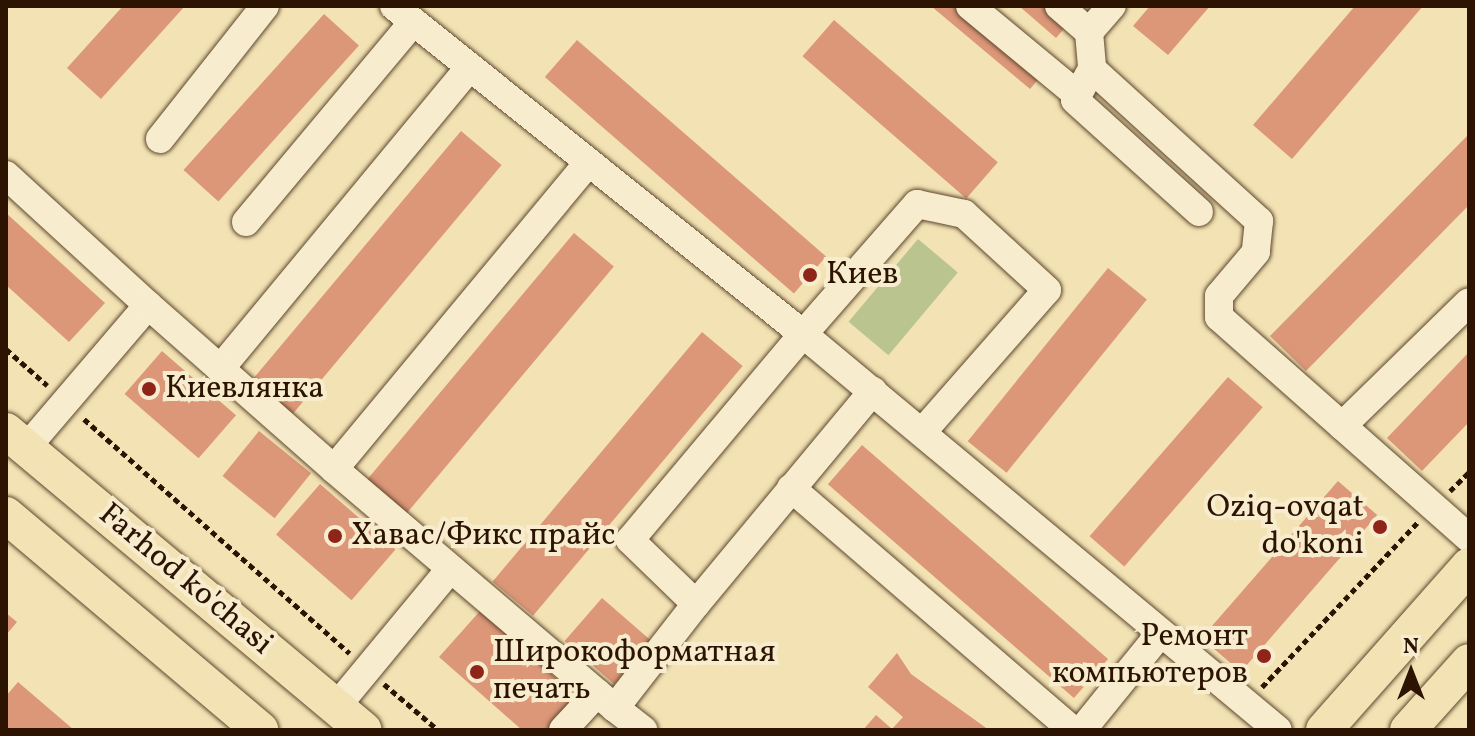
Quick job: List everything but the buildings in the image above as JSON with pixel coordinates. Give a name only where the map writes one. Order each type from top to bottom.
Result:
[{"type":"main road","name":"Farhod ko'chasi","points":[[16,439],[363,730]]},
{"type":"main road","name":"Farhod ko'chasi","points":[[6,515],[260,730]]},
{"type":"main road","points":[[1324,730],[1469,566]]},
{"type":"main road","points":[[1408,730],[1469,662]]},
{"type":"lane","points":[[160,139],[265,6]]},
{"type":"lane","points":[[970,6],[1074,92],[1199,212]]},
{"type":"lane","points":[[1059,6],[1089,32],[1092,69],[1074,92]]},
{"type":"lane","points":[[1089,32],[1112,6]]},
{"type":"lane","points":[[246,222],[403,14],[924,430],[1243,707],[1278,730]]},
{"type":"lane","points":[[220,369],[470,67]]},
{"type":"lane","points":[[1092,69],[1253,210],[1256,252],[1219,296],[1217,311],[1469,538]]},
{"type":"lane","points":[[334,469],[588,163]]},
{"type":"lane","points":[[6,175],[334,469],[643,730]]},
{"type":"lane","points":[[696,604],[630,540],[917,204],[964,214],[1047,290],[924,430]]},
{"type":"lane","points":[[1342,426],[1469,302]]},
{"type":"lane","points":[[16,439],[65,401],[148,305]]},
{"type":"lane","points":[[563,730],[606,700],[696,604],[873,391]]},
{"type":"lane","points":[[791,488],[1072,730]]},
{"type":"lane","points":[[336,707],[450,569]]},
{"type":"lane","points":[[1082,730],[1159,635]]},
{"type":"path","points":[[6,349],[438,730]]},
{"type":"path","points":[[1243,707],[1469,472]]},
{"type":"green space","points":[[918,239],[958,272],[888,355],[849,322]]},
{"type":"place","name":"Киев","points":[[810,275]]},
{"type":"place","name":"Киевлянка","points":[[149,389]]},
{"type":"place","name":"Oziq-ovqat do'koni","points":[[1380,527]]},
{"type":"place","name":"Хавас/Фикс прайс","points":[[335,536]]},
{"type":"place","name":"Ремонт компьютеров","points":[[1264,656]]},
{"type":"place","name":"Широкоформатная печать","points":[[477,672]]}]
